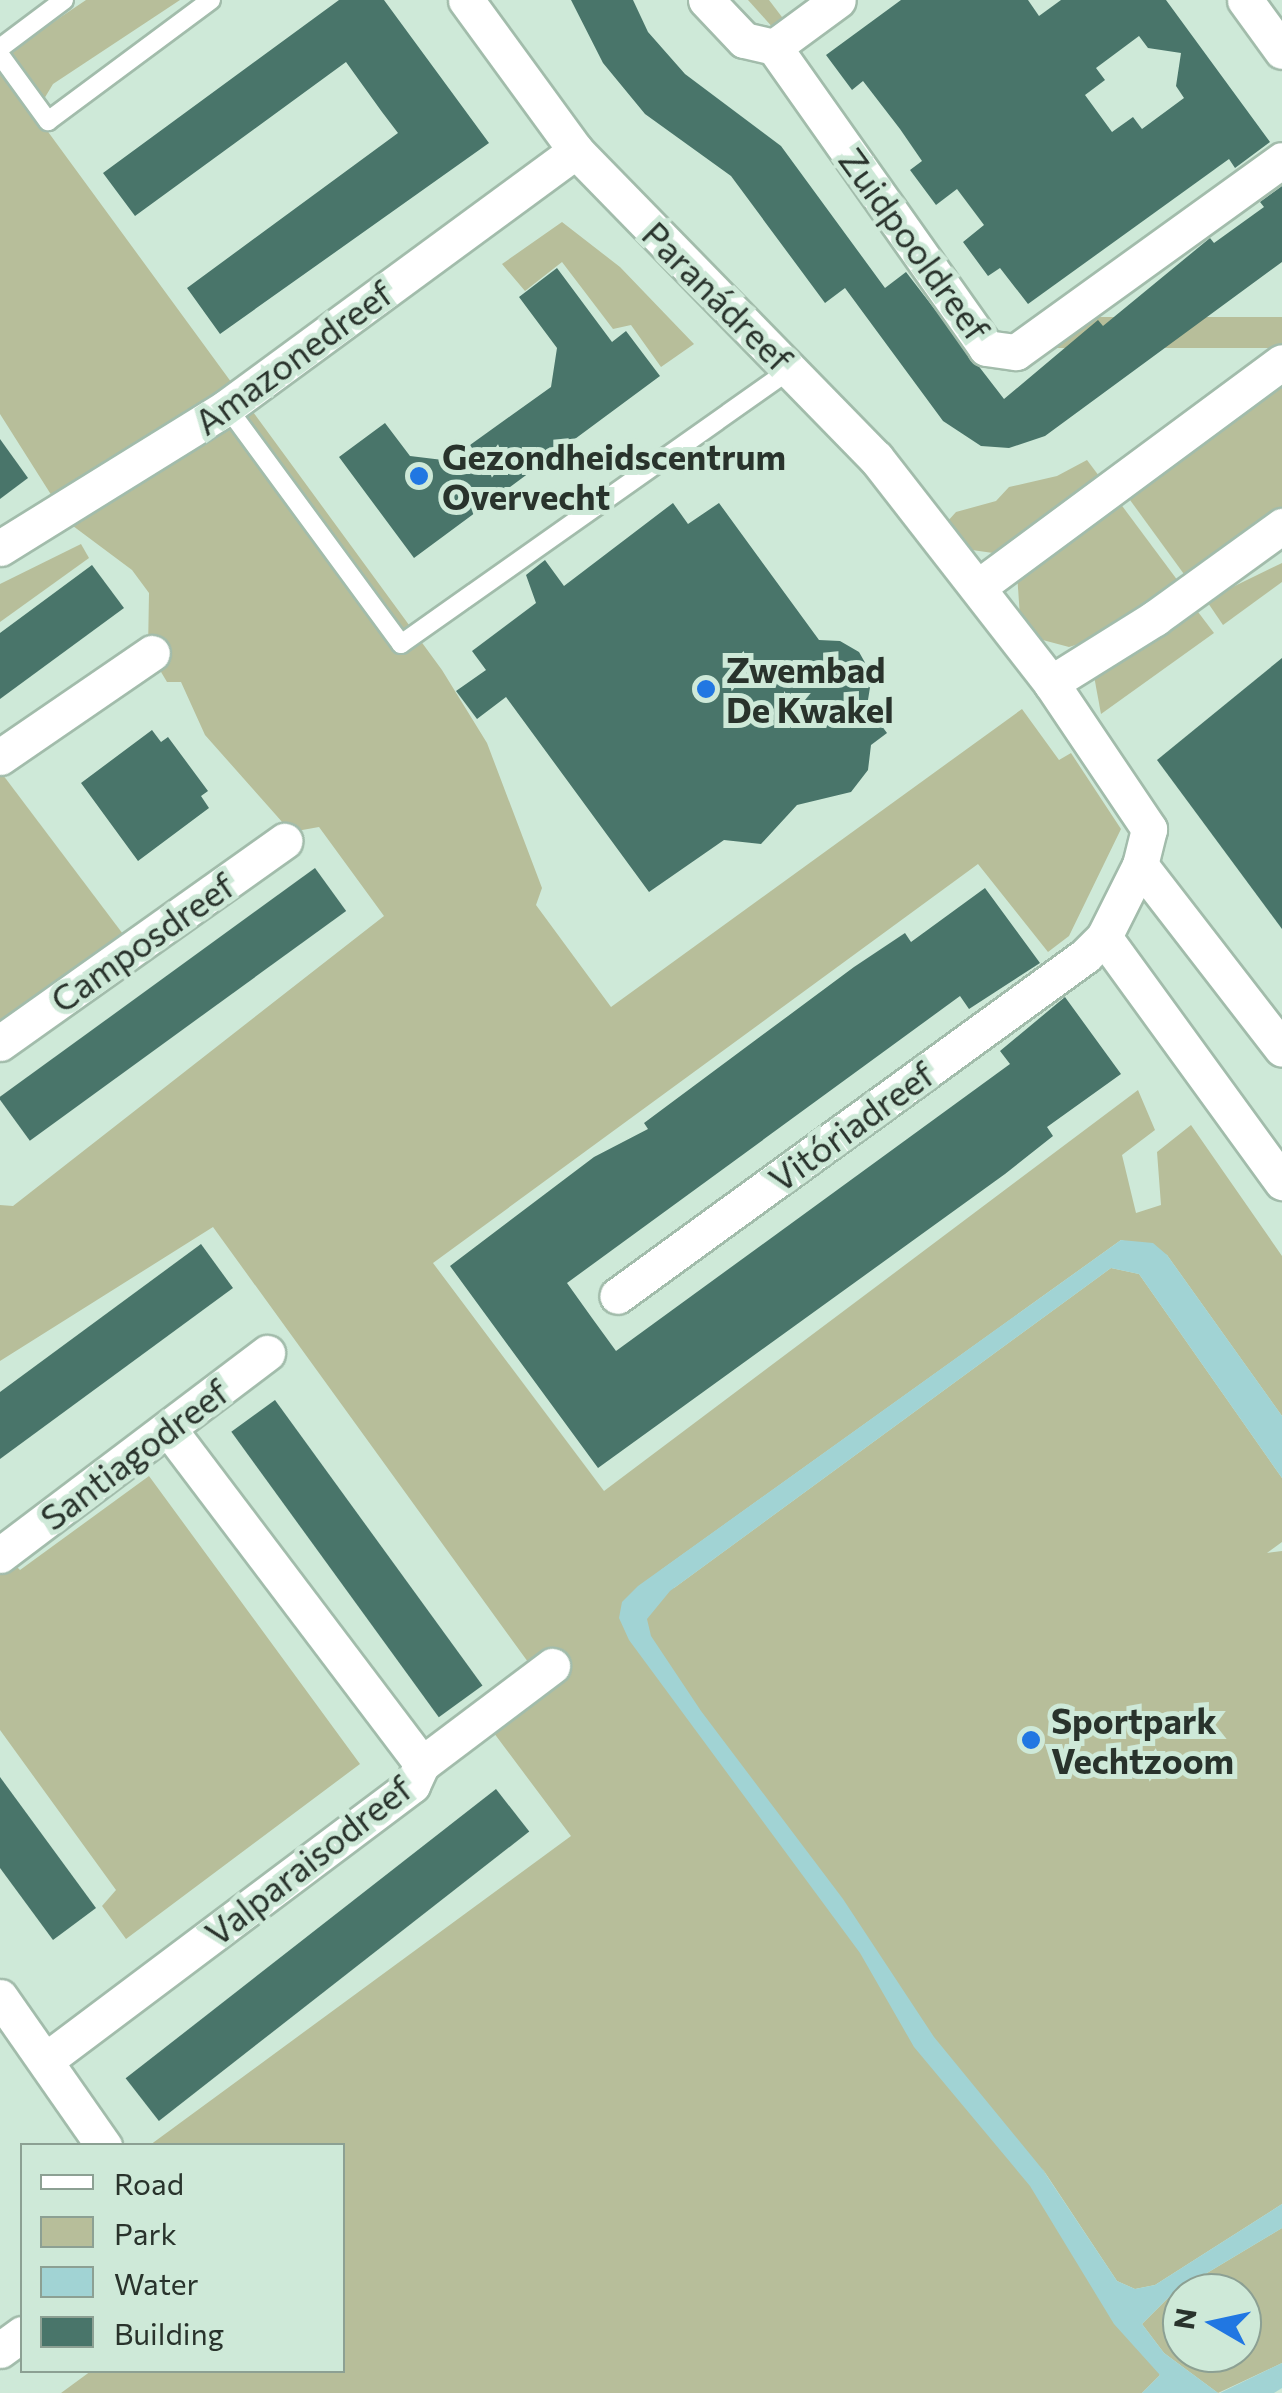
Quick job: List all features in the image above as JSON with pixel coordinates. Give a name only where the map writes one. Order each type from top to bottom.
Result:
[{"type":"street","name":"Paranádreef","points":[[466,0],[576,151],[876,458],[1051,684],[1149,829],[1140,865],[1094,947]]},
{"type":"street","name":"Zuidpooldreef","points":[[706,0],[744,40],[774,47],[986,348],[1016,352],[1282,160]]},
{"type":"street","points":[[774,47],[838,0]]},
{"type":"street","points":[[1245,0],[1282,51]]},
{"type":"street","name":"Amazonedreef","points":[[0,548],[227,407],[576,151]]},
{"type":"street","points":[[978,587],[1282,362]]},
{"type":"street","points":[[1051,684],[1282,526]]},
{"type":"street","points":[[0,757],[152,653]]},
{"type":"street","name":"Camposdreef","points":[[0,1043],[284,842]]},
{"type":"street","points":[[1140,865],[1271,1012],[1282,1048]]},
{"type":"street","points":[[1094,947],[1282,1182]]},
{"type":"street","name":"Vitóriadreef","points":[[617,1296],[1094,947]]},
{"type":"street","name":"Santiagodreef","points":[[0,1556],[267,1353]]},
{"type":"street","name":"Valparaisodreef","points":[[46,2060],[412,1785],[422,1764],[168,1430]]},
{"type":"street","points":[[422,1764],[552,1666]]},
{"type":"street","points":[[0,1997],[102,2143]]},
{"type":"lane","points":[[64,0],[0,52],[48,121],[211,0]]},
{"type":"lane","points":[[227,407],[401,644],[792,368]]},
{"type":"green space","points":[[86,0],[180,0],[53,84],[35,114],[442,670],[487,743],[542,888],[536,905],[611,1007],[1022,709],[1059,760],[1071,753],[1121,829],[1069,936],[1048,952],[978,864],[433,1263],[604,1491],[1138,1090],[1155,1130],[1122,1155],[1136,1213],[1161,1205],[1157,1152],[1191,1125],[1282,1256],[1282,1416],[1167,1255],[1121,1240],[661,1570],[674,1588],[1111,1268],[1139,1274],[1282,1478],[1282,1542],[1267,1553],[1282,1551],[1282,2204],[1174,2273],[1162,2273],[1162,2281],[1155,2285],[1135,2289],[1117,2281],[1042,2168],[1160,2375],[1142,2393],[61,2393],[88,2373],[345,2373],[345,2143],[153,2143],[571,1836],[476,1709],[528,1662],[213,1227],[0,1361],[0,1205],[13,1206],[384,916],[319,827],[291,832],[205,735],[181,682],[167,682],[148,650],[149,593],[132,570],[69,523],[0,414],[0,58]]},
{"type":"green space","points":[[748,0],[769,0],[785,21],[774,29]]},
{"type":"green space","points":[[562,222],[620,267],[694,344],[661,367],[631,325],[613,329],[562,262],[525,291],[502,264]]},
{"type":"green space","points":[[1052,317],[1282,317],[1282,348],[1052,348]]},
{"type":"green space","points":[[1282,372],[1282,514],[1189,581],[1122,489]]},
{"type":"green space","points":[[1087,460],[1102,480],[1000,554],[972,550],[947,522],[956,512],[996,501],[1009,487],[1057,476]]},
{"type":"green space","points":[[1114,495],[1181,585],[1098,638],[1069,647],[1039,639],[1020,617],[1017,573]]},
{"type":"green space","points":[[81,544],[89,558],[0,622],[0,584]]},
{"type":"green space","points":[[1282,563],[1282,582],[1223,625],[1206,600]]},
{"type":"green space","points":[[1192,604],[1214,633],[1101,714],[1094,676]]},
{"type":"green space","points":[[0,771],[132,946],[0,1038]]},
{"type":"green space","points":[[149,1476],[360,1764],[126,1939],[102,1906],[116,1890],[0,1730],[0,1550],[20,1570]]},
{"type":"green space","points":[[1282,2228],[1282,2363],[1262,2372],[1262,2273],[1207,2273]]},
{"type":"green space","points":[[1162,2304],[1162,2350],[1142,2324]]},
{"type":"green space","points":[[1191,2373],[1261,2373],[1218,2393]]},
{"type":"water","points":[[1121,1240],[1153,1243],[1167,1255],[1282,1416],[1282,1478],[1139,1274],[1111,1268],[670,1591],[647,1619],[651,1636],[701,1711],[843,1899],[934,2037],[1043,2170],[1117,2281],[1135,2289],[1162,2281],[1162,2304],[1142,2324],[1162,2350],[1162,2373],[1191,2373],[1218,2393],[1142,2393],[1160,2375],[1114,2324],[1030,2186],[914,2047],[860,1953],[629,1640],[619,1618],[622,1602],[638,1586]]},
{"type":"water","points":[[1282,2204],[1282,2228],[1207,2273],[1174,2273]]},
{"type":"water","points":[[1282,2363],[1282,2388],[1274,2393],[1220,2393],[1262,2373]]},
{"type":"building","points":[[339,0],[384,0],[489,143],[220,334],[187,288],[398,133],[346,62],[135,216],[103,173]]},
{"type":"building","points":[[571,0],[633,0],[648,32],[685,74],[781,146],[885,288],[906,272],[1004,399],[1098,320],[1103,326],[1210,238],[1214,243],[1264,207],[1260,202],[1282,186],[1282,262],[1045,436],[1009,448],[981,446],[943,421],[845,288],[825,303],[731,176],[645,114],[603,63]]},
{"type":"building","points":[[901,0],[1028,0],[1039,16],[1061,0],[1166,0],[1270,142],[1235,168],[1229,159],[1028,304],[1000,268],[988,276],[963,242],[984,225],[957,189],[936,205],[910,170],[922,161],[900,129],[863,81],[852,90],[826,55]],"holes":[[[1139,36],[1148,48],[1181,53],[1176,86],[1184,98],[1142,129],[1133,117],[1112,132],[1085,95],[1105,80],[1096,68]]]},
{"type":"building","points":[[557,268],[612,342],[626,331],[660,376],[414,558],[339,457],[385,423],[410,456],[484,465],[470,445],[551,387],[557,348],[519,297]]},
{"type":"building","points":[[0,439],[28,478],[0,499]]},
{"type":"building","points":[[673,503],[688,524],[719,503],[819,640],[840,641],[859,652],[872,675],[867,706],[887,733],[871,745],[868,770],[851,792],[797,805],[761,844],[724,840],[649,892],[506,697],[477,719],[456,691],[486,670],[472,651],[536,603],[526,575],[545,560],[564,586]]},
{"type":"building","points":[[92,565],[124,608],[0,699],[0,633]]},
{"type":"building","points":[[1282,658],[1282,929],[1157,760]]},
{"type":"building","points":[[152,730],[161,742],[168,737],[208,791],[201,796],[209,808],[138,861],[81,783]]},
{"type":"building","points":[[315,868],[346,911],[30,1141],[0,1097]]},
{"type":"building","points":[[985,888],[1040,963],[969,1009],[960,996],[567,1283],[616,1351],[1010,1064],[1000,1051],[1065,997],[1121,1074],[1047,1127],[1053,1136],[1005,1174],[598,1468],[450,1266],[594,1157],[648,1129],[644,1123],[854,967],[905,933],[911,942]]},
{"type":"building","points":[[201,1244],[233,1288],[0,1459],[0,1392]]},
{"type":"building","points":[[275,1400],[482,1686],[439,1717],[231,1432]]},
{"type":"building","points":[[0,1777],[96,1908],[53,1940],[0,1868]]},
{"type":"building","points":[[496,1789],[529,1832],[159,2121],[126,2078]]},
{"type":"place","name":"Gezondheidscentrum Overvecht","points":[[419,476]]},
{"type":"place","name":"Zwembad De Kwakel","points":[[706,689]]},
{"type":"place","name":"Sportpark Vechtzoom","points":[[1031,1740]]}]
